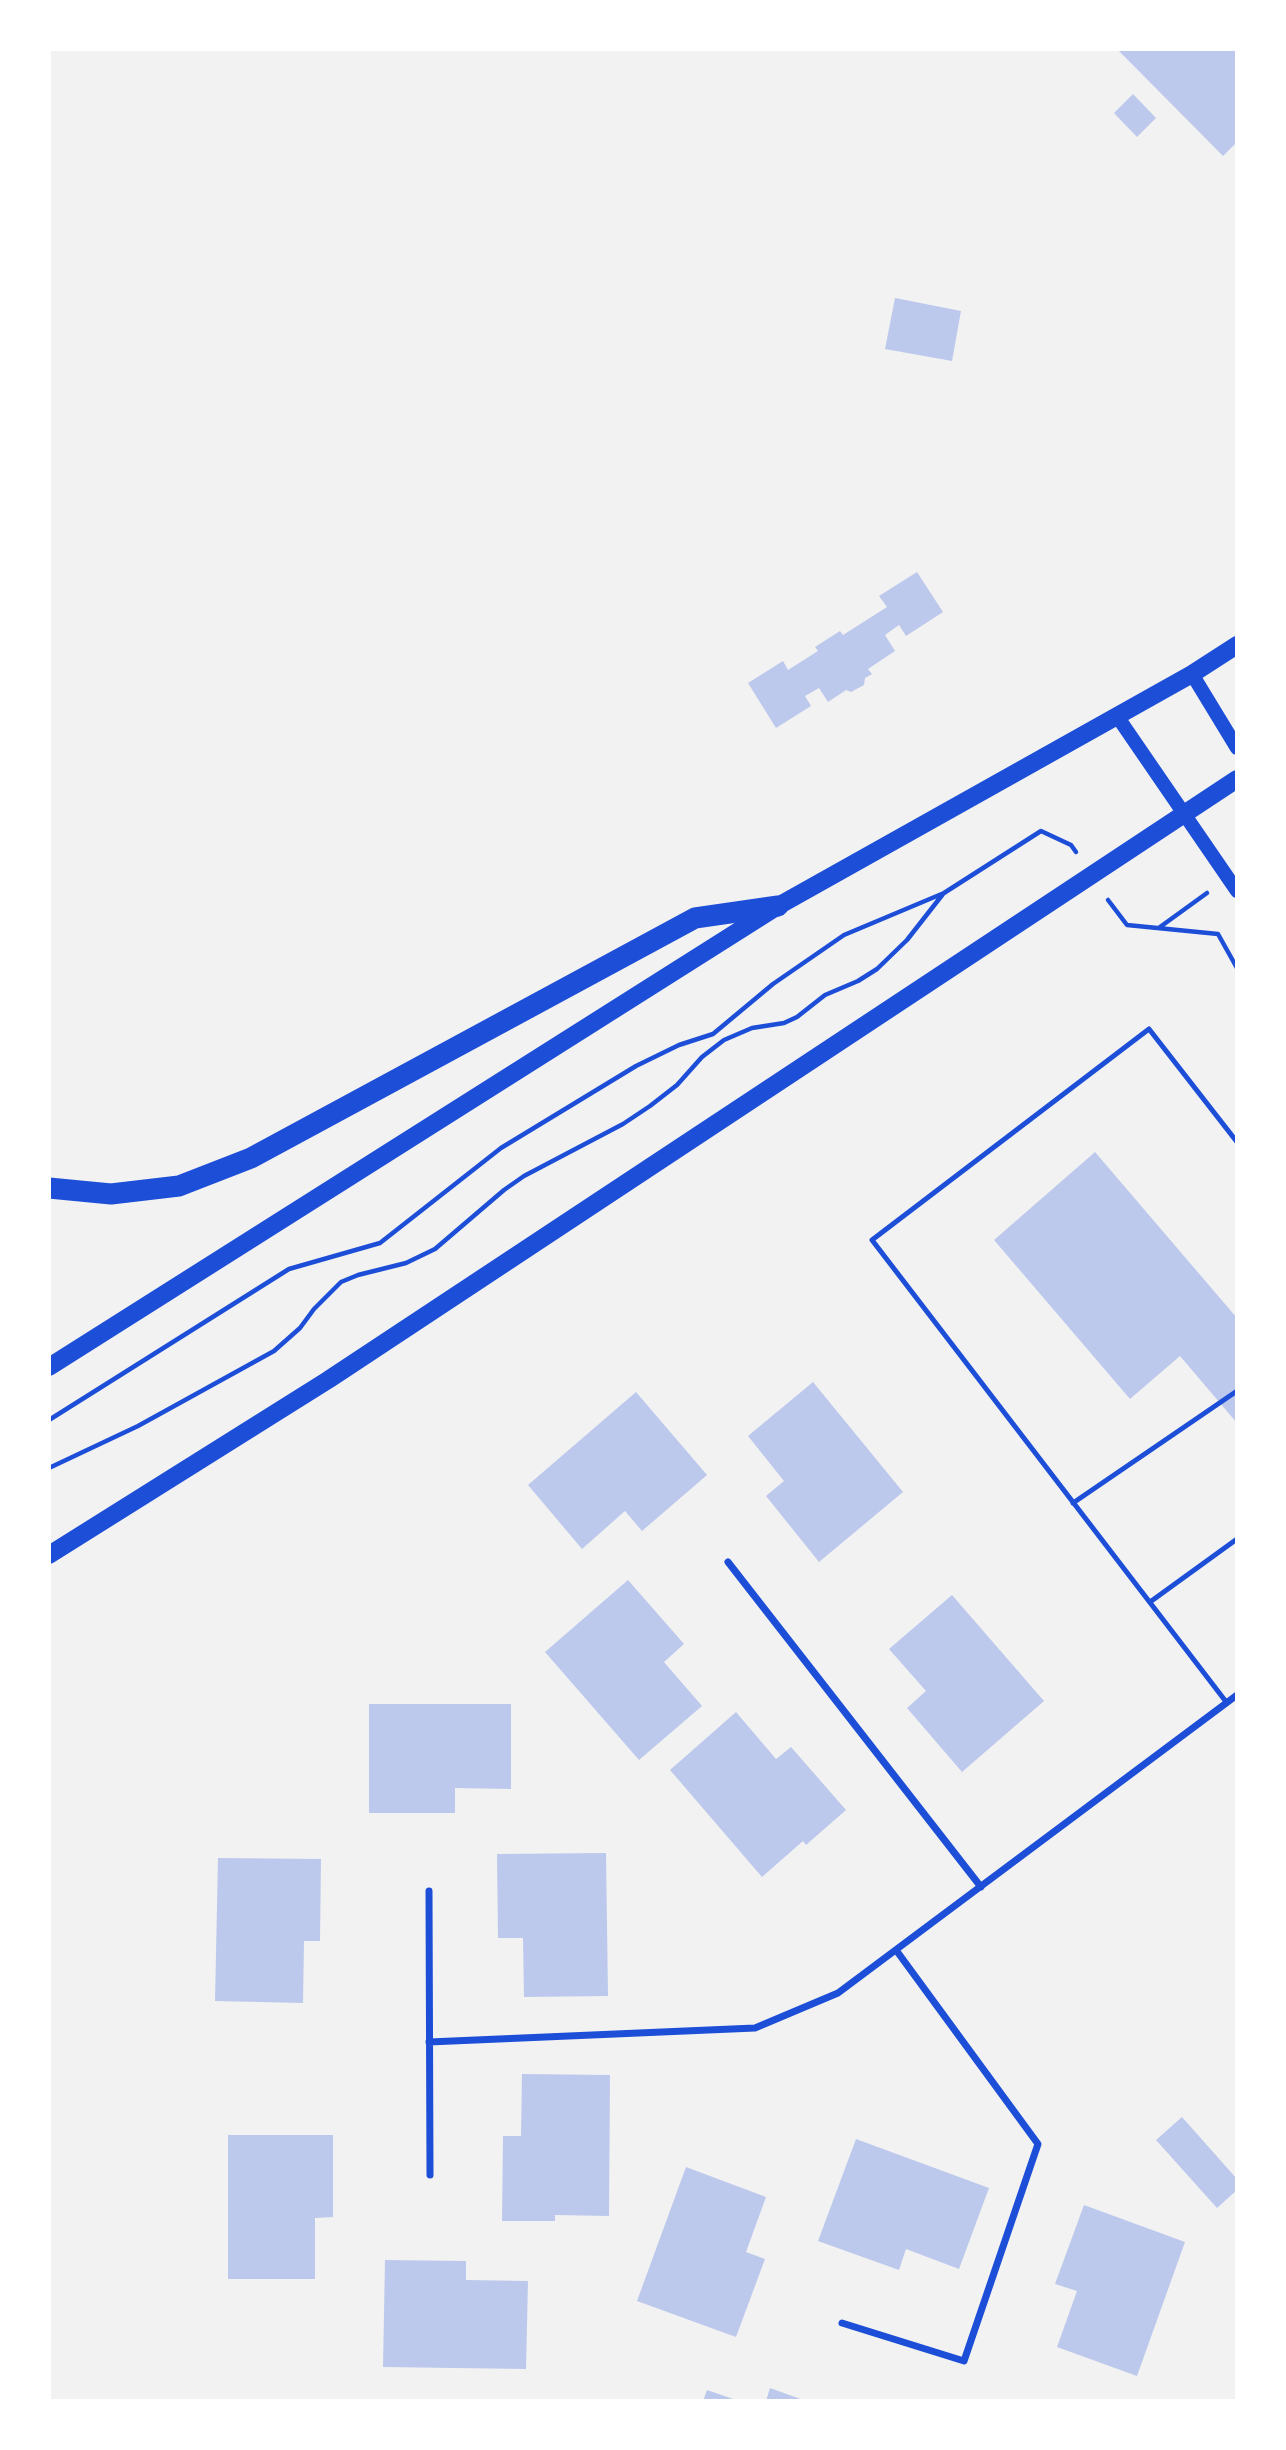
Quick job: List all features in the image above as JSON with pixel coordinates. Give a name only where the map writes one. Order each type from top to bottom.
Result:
[{"type":"highway","points":[[49,1188],[111,1194],[179,1186],[251,1158],[695,918],[778,906]]},
{"type":"main road","points":[[49,1367],[778,906],[1192,674],[1237,645]]},
{"type":"main road","points":[[1192,674],[1237,748]]},
{"type":"main road","points":[[1117,716],[1237,891]]},
{"type":"main road","points":[[49,1555],[328,1380],[1237,779]]},
{"type":"street","points":[[728,1562],[981,1887]]},
{"type":"street","points":[[429,2042],[755,2028],[838,1993],[1237,1695]]},
{"type":"street","points":[[429,1891],[430,2175]]},
{"type":"street","points":[[842,2323],[964,2361],[1038,2144],[895,1950]]},
{"type":"lane","points":[[1227,1703],[872,1240],[1149,1029],[1237,1142]]},
{"type":"lane","points":[[1073,1503],[1237,1391]]},
{"type":"lane","points":[[1150,1602],[1237,1539]]},
{"type":"path","points":[[49,1420],[289,1269],[380,1243],[501,1148],[636,1066],[679,1045],[713,1034],[773,984],[844,935],[944,893],[1041,831],[1071,845]]},
{"type":"path","points":[[49,1468],[130,1431],[274,1351],[300,1328],[314,1309],[341,1282],[406,1263],[435,1249],[524,1176],[623,1124],[650,1106],[677,1085],[702,1057],[724,1040],[752,1028],[784,1023],[797,1017],[825,995],[858,982],[877,969],[907,940],[944,893]]},
{"type":"path","points":[[1159,927],[1195,902]]},
{"type":"path","points":[[1112,907],[1127,925],[1218,934],[1237,968]]},
{"type":"building","points":[[1117,49],[1237,49],[1237,142],[1223,156]]},
{"type":"building","points":[[1133,94],[1156,118],[1137,137],[1114,113]]},
{"type":"building","points":[[895,298],[961,311],[952,361],[885,349]]},
{"type":"building","points":[[917,572],[943,612],[906,636],[899,625],[885,635],[895,651],[868,669],[872,674],[865,678],[864,685],[851,692],[846,690],[828,702],[819,688],[805,696],[811,706],[776,728],[748,683],[783,661],[788,670],[818,651],[815,647],[840,631],[843,635],[887,607],[879,596]]},
{"type":"building","points":[[1095,1152],[1237,1318],[1237,1423],[1180,1356],[1130,1399],[994,1240]]},
{"type":"building","points":[[813,1382],[903,1492],[819,1562],[766,1496],[784,1481],[748,1436]]},
{"type":"building","points":[[636,1392],[707,1475],[642,1531],[625,1511],[582,1549],[528,1485]]},
{"type":"building","points":[[628,1580],[684,1644],[664,1662],[702,1706],[639,1760],[545,1652]]},
{"type":"building","points":[[952,1595],[1044,1701],[962,1772],[907,1708],[926,1691],[889,1649]]},
{"type":"building","points":[[369,1704],[511,1704],[511,1789],[455,1788],[455,1813],[369,1813]]},
{"type":"building","points":[[736,1712],[776,1759],[791,1747],[846,1810],[806,1845],[803,1841],[762,1877],[670,1770]]},
{"type":"building","points":[[606,1853],[608,1996],[524,1997],[523,1938],[498,1938],[497,1854]]},
{"type":"building","points":[[218,1858],[321,1859],[320,1941],[304,1941],[303,2003],[215,2001]]},
{"type":"building","points":[[522,2074],[610,2075],[609,2216],[555,2215],[555,2221],[502,2221],[503,2136],[521,2136]]},
{"type":"building","points":[[1182,2117],[1237,2179],[1237,2190],[1217,2208],[1156,2140]]},
{"type":"building","points":[[228,2135],[333,2135],[333,2217],[315,2218],[315,2279],[228,2279]]},
{"type":"building","points":[[856,2139],[989,2188],[959,2269],[906,2249],[899,2270],[818,2241]]},
{"type":"building","points":[[686,2167],[766,2197],[746,2252],[765,2259],[736,2337],[637,2301]]},
{"type":"building","points":[[1084,2205],[1185,2242],[1137,2376],[1057,2347],[1077,2291],[1055,2284]]},
{"type":"building","points":[[385,2260],[466,2261],[466,2280],[528,2281],[526,2369],[383,2367]]},
{"type":"building","points":[[770,2388],[806,2401],[766,2401]]},
{"type":"building","points":[[707,2390],[739,2401],[703,2401]]}]
